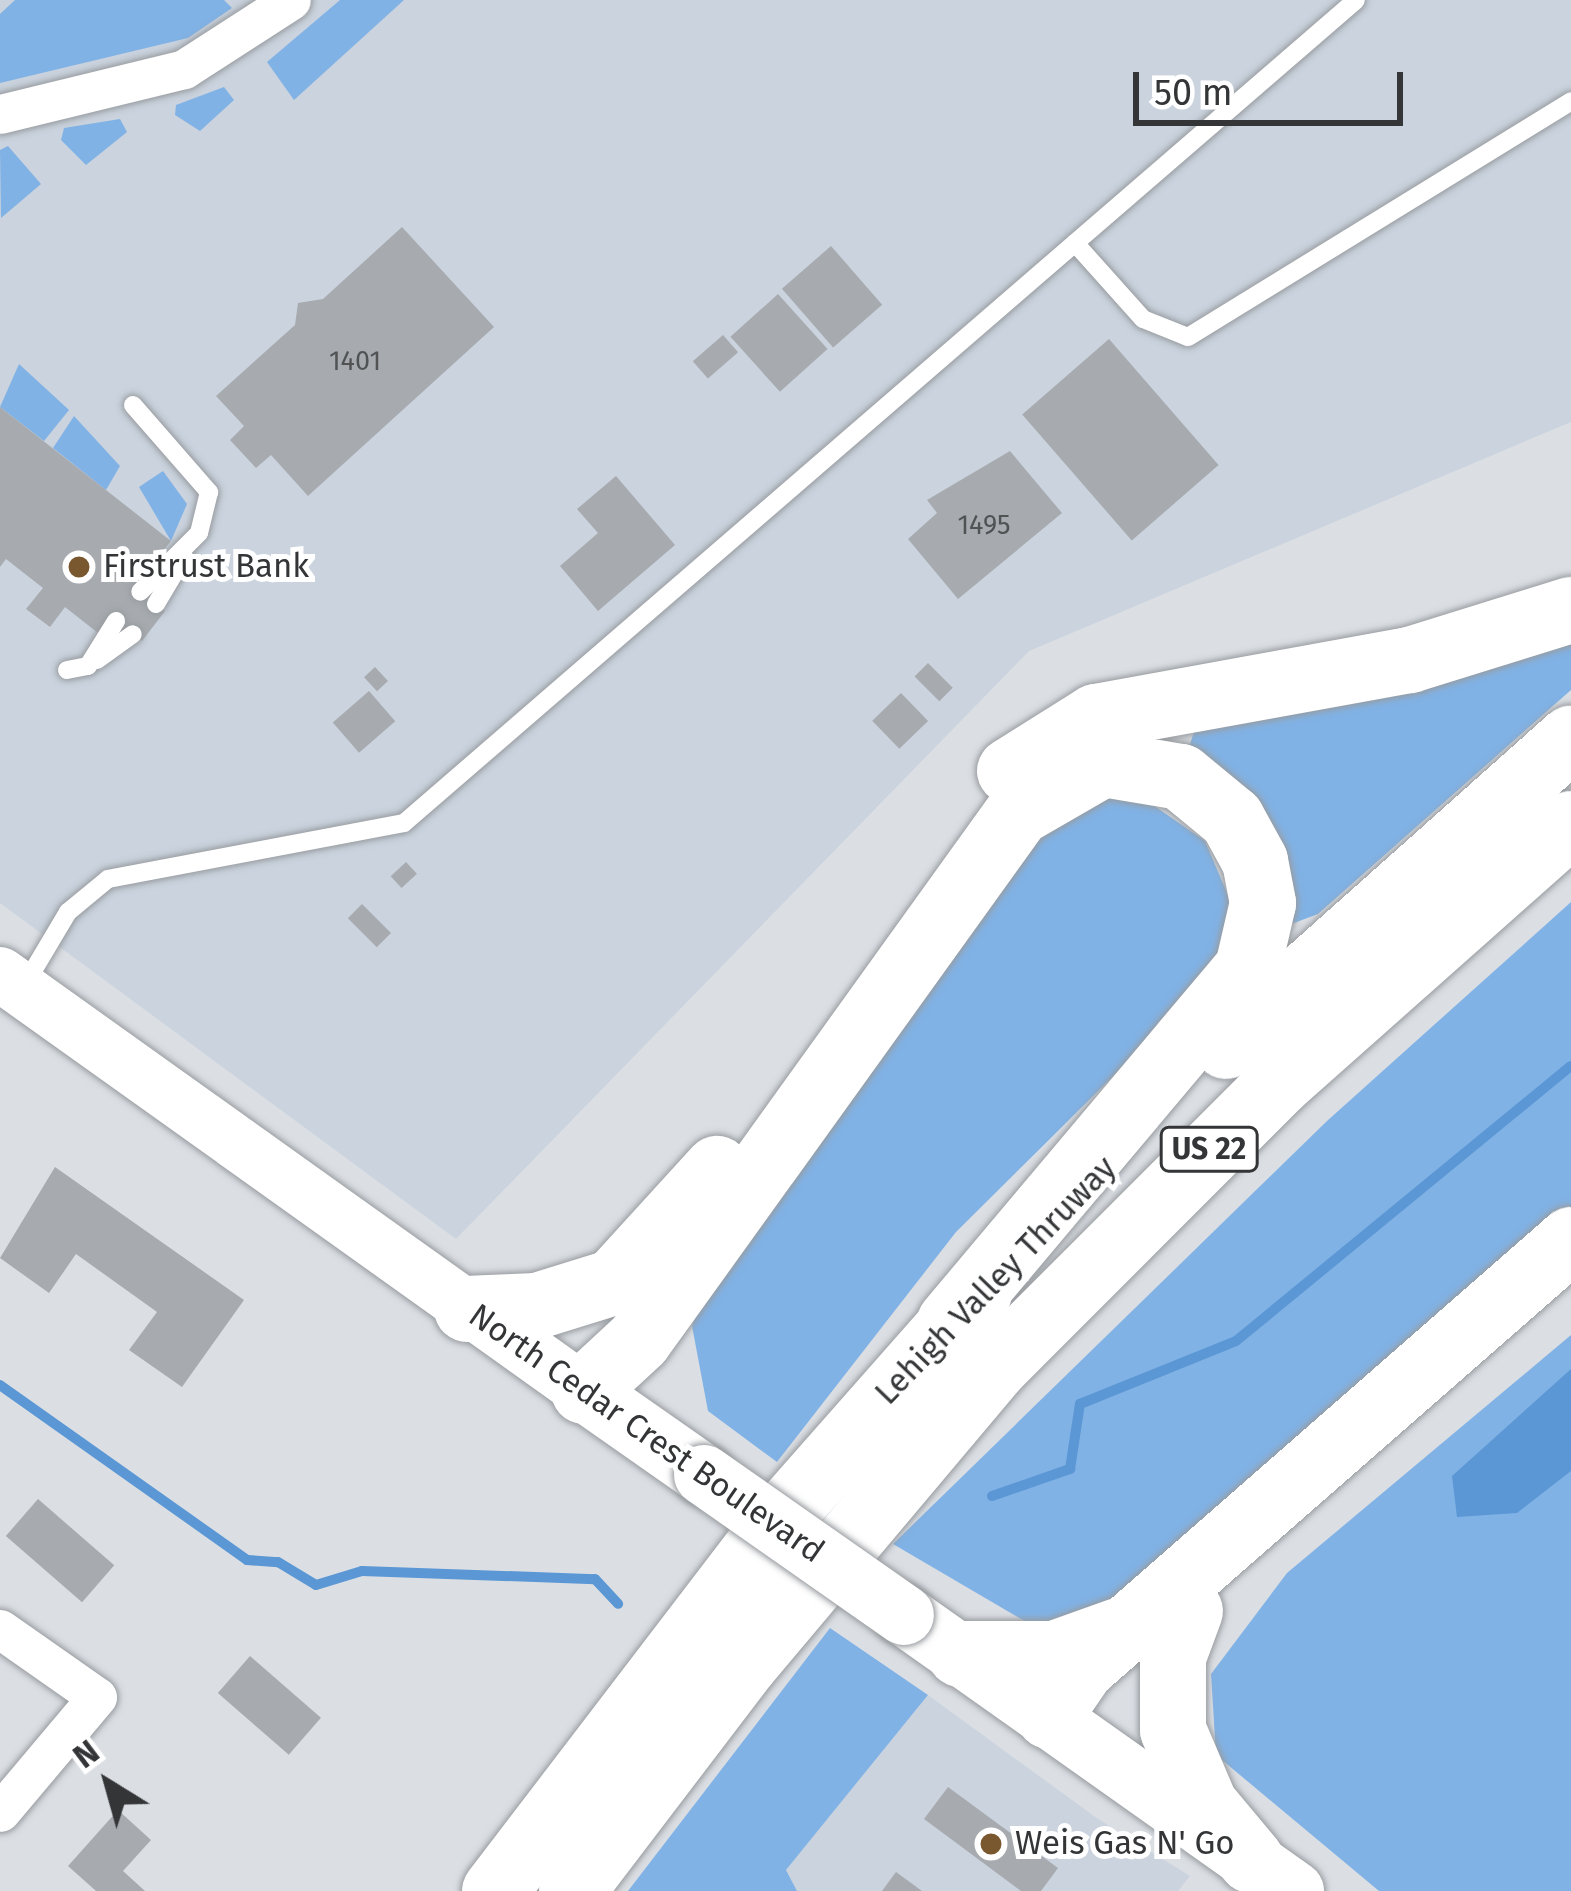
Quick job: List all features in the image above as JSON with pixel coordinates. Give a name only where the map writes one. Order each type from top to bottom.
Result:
[{"type":"highway","points":[[584,1391],[615,1322],[984,802],[1042,743],[1148,703],[1410,660],[1571,610]]},
{"type":"highway","name":"Lehigh Valley Thruway","points":[[495,1891],[694,1624],[950,1322],[1235,1036],[1571,739]]},
{"type":"highway","points":[[584,1391],[639,1340],[1018,813],[1103,764],[1181,777],[1232,820],[1256,861],[1263,903],[1248,968],[950,1322]]},
{"type":"highway","name":"Lehigh Valley Thruway","points":[[572,1891],[814,1578],[997,1365],[1279,1082],[1557,841]]},
{"type":"highway","points":[[467,1309],[537,1306],[614,1282],[747,1136]]},
{"type":"highway","points":[[960,1654],[1054,1654],[1161,1618],[1571,1240]]},
{"type":"highway","points":[[1049,1716],[1571,1277]]},
{"type":"highway","points":[[1161,1618],[1173,1657],[1173,1730],[1204,1805],[1272,1876]]},
{"type":"main road","name":"North Cedar Crest Boulevard","points":[[7,994],[467,1309],[1272,1876]]},
{"type":"street","points":[[0,114],[184,69],[271,6]]},
{"type":"street","points":[[0,1629],[97,1697],[0,1812]]},
{"type":"lane","points":[[7,994],[68,912],[108,878],[404,823],[1356,0]]},
{"type":"lane","points":[[1075,243],[1143,319],[1188,337],[1571,101]]},
{"type":"lane","points":[[133,405],[209,492],[199,533],[148,598]]},
{"type":"lane","points":[[88,666],[116,621]]},
{"type":"lane","points":[[67,670],[88,666],[133,634]]},
{"type":"shaded area","points":[[0,0],[1571,0],[1571,422],[1029,651],[456,1239],[0,903]]},
{"type":"shaded area","points":[[15,0],[224,0],[232,8],[188,38],[0,83],[0,14]]},
{"type":"shaded area","points":[[340,0],[404,0],[294,100],[267,62]]},
{"type":"shaded area","points":[[224,87],[234,100],[200,131],[175,115],[176,105]]},
{"type":"shaded area","points":[[120,119],[127,132],[86,165],[61,140],[64,128]]},
{"type":"shaded area","points":[[8,146],[41,184],[1,218],[0,150]]},
{"type":"shaded area","points":[[19,364],[69,410],[44,441],[0,407]]},
{"type":"shaded area","points":[[74,416],[120,466],[106,490],[53,448]]},
{"type":"shaded area","points":[[163,471],[187,504],[171,541],[139,487]]},
{"type":"shaded area","points":[[1571,628],[1571,690],[1318,914],[1286,926],[1187,754],[1198,719]]},
{"type":"shaded area","points":[[1112,795],[1143,798],[1205,841],[1233,907],[1229,945],[1205,985],[956,1232],[777,1462],[708,1411],[692,1326],[702,1300],[1041,833]]},
{"type":"shaded area","points":[[1571,902],[1571,1214],[1130,1600],[1040,1630],[893,1544],[1327,1121]]},
{"type":"shaded area","points":[[1571,1335],[1571,1891],[1379,1891],[1216,1755],[1211,1674],[1287,1573]]},
{"type":"shaded area","points":[[1571,1369],[1571,1471],[1517,1513],[1457,1517],[1452,1476]]},
{"type":"shaded area","points":[[830,1628],[928,1695],[786,1870],[797,1891],[628,1891]]},
{"type":"shaded area","points":[[928,1695],[1098,1819],[1190,1876],[1178,1891],[797,1891],[786,1870]]},
{"type":"building","points":[[402,227],[494,327],[308,496],[271,455],[256,468],[230,440],[244,426],[216,396],[295,325],[298,303],[323,299]]},
{"type":"building","points":[[831,246],[882,305],[833,348],[782,289]]},
{"type":"building","points":[[778,294],[828,349],[780,392],[730,337]]},
{"type":"building","points":[[723,335],[738,352],[708,379],[693,361]]},
{"type":"building","points":[[1109,339],[1219,465],[1132,540],[1022,414]]},
{"type":"building","points":[[0,407],[171,541],[133,587],[165,611],[142,641],[111,617],[98,633],[65,607],[50,627],[26,609],[43,588],[6,559],[0,567]]},
{"type":"building","points":[[1010,451],[1062,513],[958,599],[908,539],[937,513],[927,500]]},
{"type":"building","points":[[616,476],[675,545],[598,611],[560,566],[598,533],[577,509]]},
{"type":"building","points":[[928,663],[953,688],[939,701],[915,676]]},
{"type":"building","points":[[375,667],[388,681],[377,691],[364,677]]},
{"type":"building","points":[[369,691],[395,721],[359,753],[333,722]]},
{"type":"building","points":[[901,693],[928,721],[899,749],[872,721]]},
{"type":"building","points":[[406,862],[417,874],[402,888],[391,876]]},
{"type":"building","points":[[362,904],[391,933],[377,947],[348,918]]},
{"type":"building","points":[[55,1167],[244,1300],[182,1387],[129,1350],[157,1312],[76,1254],[49,1293],[0,1258]]},
{"type":"building","points":[[38,1499],[114,1565],[82,1602],[6,1536]]},
{"type":"building","points":[[250,1656],[321,1718],[289,1755],[218,1693]]},
{"type":"building","name":"Weis Gas N' Go","points":[[948,1787],[1058,1868],[1041,1891],[1021,1891],[924,1819]]},
{"type":"building","points":[[118,1810],[151,1840],[123,1871],[145,1891],[96,1891],[68,1866]]},
{"type":"building","points":[[896,1872],[922,1891],[882,1891]]},
{"type":"waterway","points":[[992,1496],[1070,1469],[1080,1404],[1236,1341],[1571,1066]]},
{"type":"waterway","points":[[0,1385],[247,1560],[278,1562],[316,1585],[362,1571],[595,1579],[618,1604]]},
{"type":"place","name":"Firstrust Bank","points":[[79,567]]},
{"type":"place","name":"Weis Gas N' Go","points":[[991,1844]]}]
